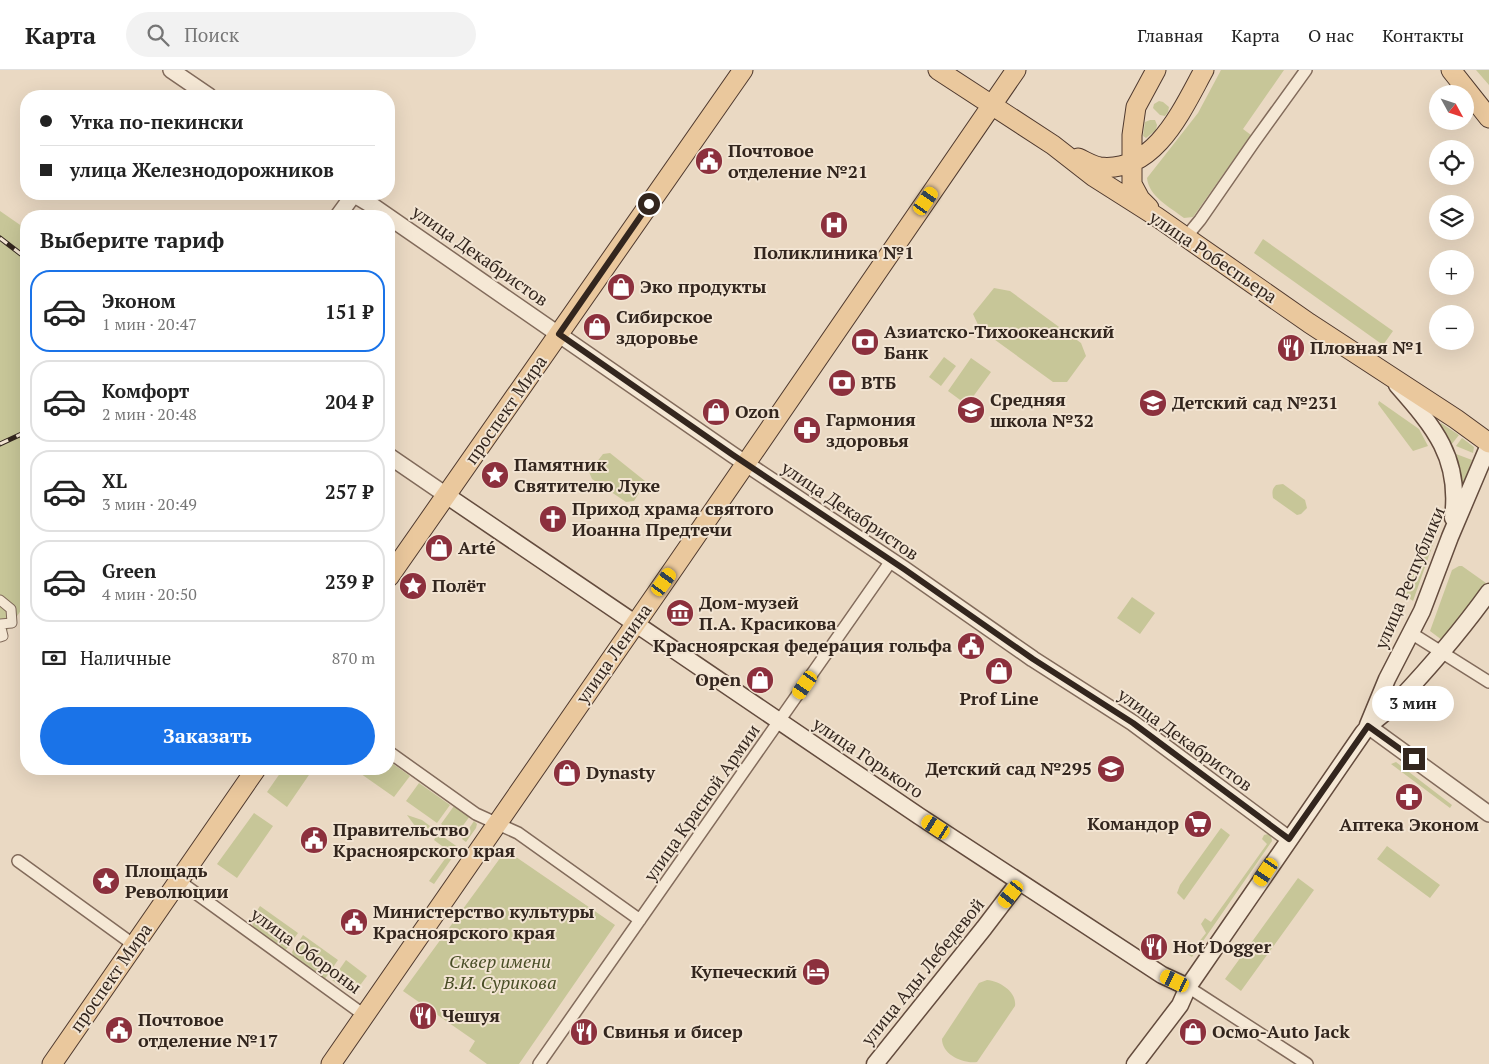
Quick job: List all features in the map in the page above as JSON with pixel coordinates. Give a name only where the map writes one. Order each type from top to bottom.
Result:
[{"type":"main road","name":"проспект Мира","points":[[395,568],[743,70]]},
{"type":"main road","name":"улица Робеспьера","points":[[938,70],[1053,145],[1094,177],[1157,217],[1309,323],[1456,419],[1489,444]]},
{"type":"main road","name":"улица Ленина","points":[[331,1064],[1016,70]]},
{"type":"main road","points":[[1156,70],[1136,107],[1132,135],[1132,184],[1140,198],[1157,217]]},
{"type":"main road","points":[[1053,145],[1098,167],[1121,167],[1132,162],[1155,146],[1169,129],[1204,70]]},
{"type":"main road","points":[[1451,70],[1489,118]]},
{"type":"main road","points":[[1388,375],[1421,412],[1446,452],[1450,463],[1455,501],[1450,537]]},
{"type":"main road","name":"улица Республики","points":[[1135,1064],[1180,1005],[1188,987],[1368,726],[1387,678],[1422,611],[1450,537],[1489,444]]},
{"type":"main road","name":"улица Горького","points":[[446,495],[779,723],[1162,975],[1188,987]]},
{"type":"main road","name":"улица Республики","points":[[1368,726],[1395,704],[1458,635],[1489,592]]},
{"type":"main road","name":"проспект Мира","points":[[52,1064],[252,775]]},
{"type":"main road","name":"улица Ады Лебедевой","points":[[875,1064],[1019,882]]},
{"type":"street","points":[[171,70],[200,90]]},
{"type":"street","points":[[1186,237],[1306,70]]},
{"type":"street","name":"улица Декабристов","points":[[363,200],[379,210]]},
{"type":"street","name":"улица Декабристов","points":[[395,221],[1033,659],[1133,723],[1289,839]]},
{"type":"street","name":"улица Горького","points":[[395,460],[446,495]]},
{"type":"street","name":"улица Красной Армии","points":[[539,1064],[891,561]]},
{"type":"street","points":[[0,600],[11,609],[12,623],[0,624],[3,636],[0,637]]},
{"type":"street","points":[[1412,633],[1489,682]]},
{"type":"street","points":[[1368,726],[1489,814]]},
{"type":"street","points":[[395,756],[476,814],[518,832],[640,920]]},
{"type":"street","points":[[18,861],[134,945]]},
{"type":"street","name":"улица Обороны","points":[[178,881],[364,1015]]},
{"type":"street","name":"улица Горького","points":[[1188,987],[1307,1064]]},
{"type":"green space","points":[[1221,70],[1284,70],[1243,129],[1251,135],[1193,217],[1184,218],[1156,196],[1147,178],[1198,113]]},
{"type":"green space","points":[[1476,70],[1489,70],[1489,85]]},
{"type":"green space","points":[[1159,101],[1169,107],[1165,116],[1160,115],[1153,108],[1154,104]]},
{"type":"green space","points":[[1155,120],[1156,130],[1146,138],[1143,136],[1145,122]]},
{"type":"green space","points":[[0,211],[20,225],[20,612],[0,641]]},
{"type":"green space","points":[[1263,239],[1393,331],[1383,345],[1254,253]]},
{"type":"green space","points":[[994,288],[1010,291],[1081,343],[1086,356],[1067,382],[1053,382],[980,329],[973,314]]},
{"type":"green space","points":[[944,357],[956,366],[941,386],[929,377]]},
{"type":"green space","points":[[971,358],[991,372],[967,405],[948,391]]},
{"type":"green space","points":[[1379,401],[1419,429],[1428,446],[1413,451],[1378,404]]},
{"type":"green space","points":[[1441,423],[1459,435],[1451,445],[1440,427]]},
{"type":"green space","points":[[1462,438],[1474,447],[1473,453],[1456,446]]},
{"type":"green space","points":[[610,453],[645,481],[634,501],[626,502],[592,479],[589,472],[603,454]]},
{"type":"green space","points":[[1456,454],[1472,460],[1463,485],[1460,486]]},
{"type":"green space","points":[[1283,484],[1305,500],[1307,508],[1301,514],[1297,515],[1273,498],[1275,486]]},
{"type":"green space","points":[[1443,508],[1437,533],[1413,601],[1405,595],[1403,583]]},
{"type":"green space","points":[[1462,566],[1486,583],[1442,640],[1430,631],[1452,570]]},
{"type":"green space","points":[[1132,597],[1155,613],[1140,634],[1117,618]]},
{"type":"green space","points":[[1396,762],[1452,805],[1450,808],[1391,764]]},
{"type":"green space","points":[[395,765],[410,776],[394,797],[363,775],[395,775]]},
{"type":"green space","points":[[279,775],[309,775],[287,807],[267,792]]},
{"type":"green space","points":[[419,783],[450,805],[437,823],[406,801]]},
{"type":"green space","points":[[454,806],[470,816],[456,835],[441,824]]},
{"type":"green space","points":[[254,813],[273,826],[237,878],[217,864]]},
{"type":"green space","points":[[407,815],[422,820],[430,826],[425,833],[415,826]]},
{"type":"green space","points":[[474,821],[477,824],[476,828],[466,842],[462,839]]},
{"type":"green space","points":[[1221,828],[1230,835],[1184,900],[1177,893],[1180,885]]},
{"type":"green space","points":[[438,833],[459,848],[434,884],[429,881],[450,852],[434,840]]},
{"type":"green space","points":[[1268,834],[1271,836],[1272,841],[1192,957],[1181,950],[1184,947],[1194,948],[1206,933],[1201,924],[1205,918],[1211,922],[1267,844],[1262,839],[1264,835]]},
{"type":"green space","points":[[1387,846],[1440,885],[1430,898],[1377,859]]},
{"type":"green space","name":"Сквер имени В.И. Сурикова","points":[[506,850],[615,925],[519,1064],[487,1064],[469,1051],[475,1041],[403,991]]},
{"type":"green space","points":[[1298,878],[1314,890],[1241,991],[1225,979]]},
{"type":"green space","points":[[260,906],[298,933],[285,951],[253,928],[253,919]]},
{"type":"green space","points":[[303,935],[338,960],[324,980],[294,958],[292,952]]},
{"type":"green space","points":[[346,960],[367,976],[355,992],[350,993],[332,980]]},
{"type":"green space","points":[[987,980],[1007,988],[1013,996],[1015,1006],[977,1062],[959,1060],[945,1049],[942,1039],[979,983]]},
{"type":"railway","points":[[0,238],[20,253]]},
{"type":"railway","points":[[0,444],[20,435]]},
{"type":"place","name":"Почтовое отделение №21","points":[[709,161]]},
{"type":"place","name":"Поликлиника №1","points":[[834,225]]},
{"type":"place","name":"Эко продукты","points":[[621,287]]},
{"type":"place","name":"Сибирское здоровье","points":[[597,327]]},
{"type":"place","name":"Азиатско-Тихоокеанский Банк","points":[[865,342]]},
{"type":"place","name":"Пловная №1","points":[[1291,348]]},
{"type":"place","name":"ВТБ","points":[[842,383]]},
{"type":"place","name":"Детский сад №231","points":[[1153,403]]},
{"type":"place","name":"Средняя школа №32","points":[[971,410]]},
{"type":"place","name":"Ozon","points":[[716,412]]},
{"type":"place","name":"Гармония здоровья","points":[[807,430]]},
{"type":"place","name":"Памятник Святителю Луке","points":[[495,475]]},
{"type":"place","name":"Приход храма святого Иоанна Предтечи","points":[[553,519]]},
{"type":"place","name":"Arté","points":[[439,548]]},
{"type":"place","name":"Полёт","points":[[413,586]]},
{"type":"place","name":"Дом-музей П.А. Красикова","points":[[680,613]]},
{"type":"place","name":"Красноярская федерация гольфа","points":[[971,646]]},
{"type":"place","name":"Prof Line","points":[[999,671]]},
{"type":"place","name":"Open","points":[[760,680]]},
{"type":"place","name":"Детский сад №295","points":[[1111,769]]},
{"type":"place","name":"Dynasty","points":[[567,773]]},
{"type":"place","name":"Аптека Эконом","points":[[1409,797]]},
{"type":"place","name":"Командор","points":[[1198,824]]},
{"type":"place","name":"Правительство Красноярского края","points":[[314,840]]},
{"type":"place","name":"Площадь Революции","points":[[106,881]]},
{"type":"place","name":"Министерство культуры Красноярского края","points":[[354,922]]},
{"type":"place","name":"Hot Dogger","points":[[1154,947]]},
{"type":"place","name":"Купеческий","points":[[816,972]]},
{"type":"place","name":"Чешуя","points":[[423,1016]]},
{"type":"place","name":"Почтовое отделение №17","points":[[119,1030]]},
{"type":"place","name":"Свинья и бисер","points":[[584,1032]]},
{"type":"place","name":"Осмо-Auto Jack","points":[[1193,1032]]},
{"type":"route","points":[[649,204],[559,334],[1033,659],[1133,723],[1289,839],[1368,726],[1414,759]]}]
